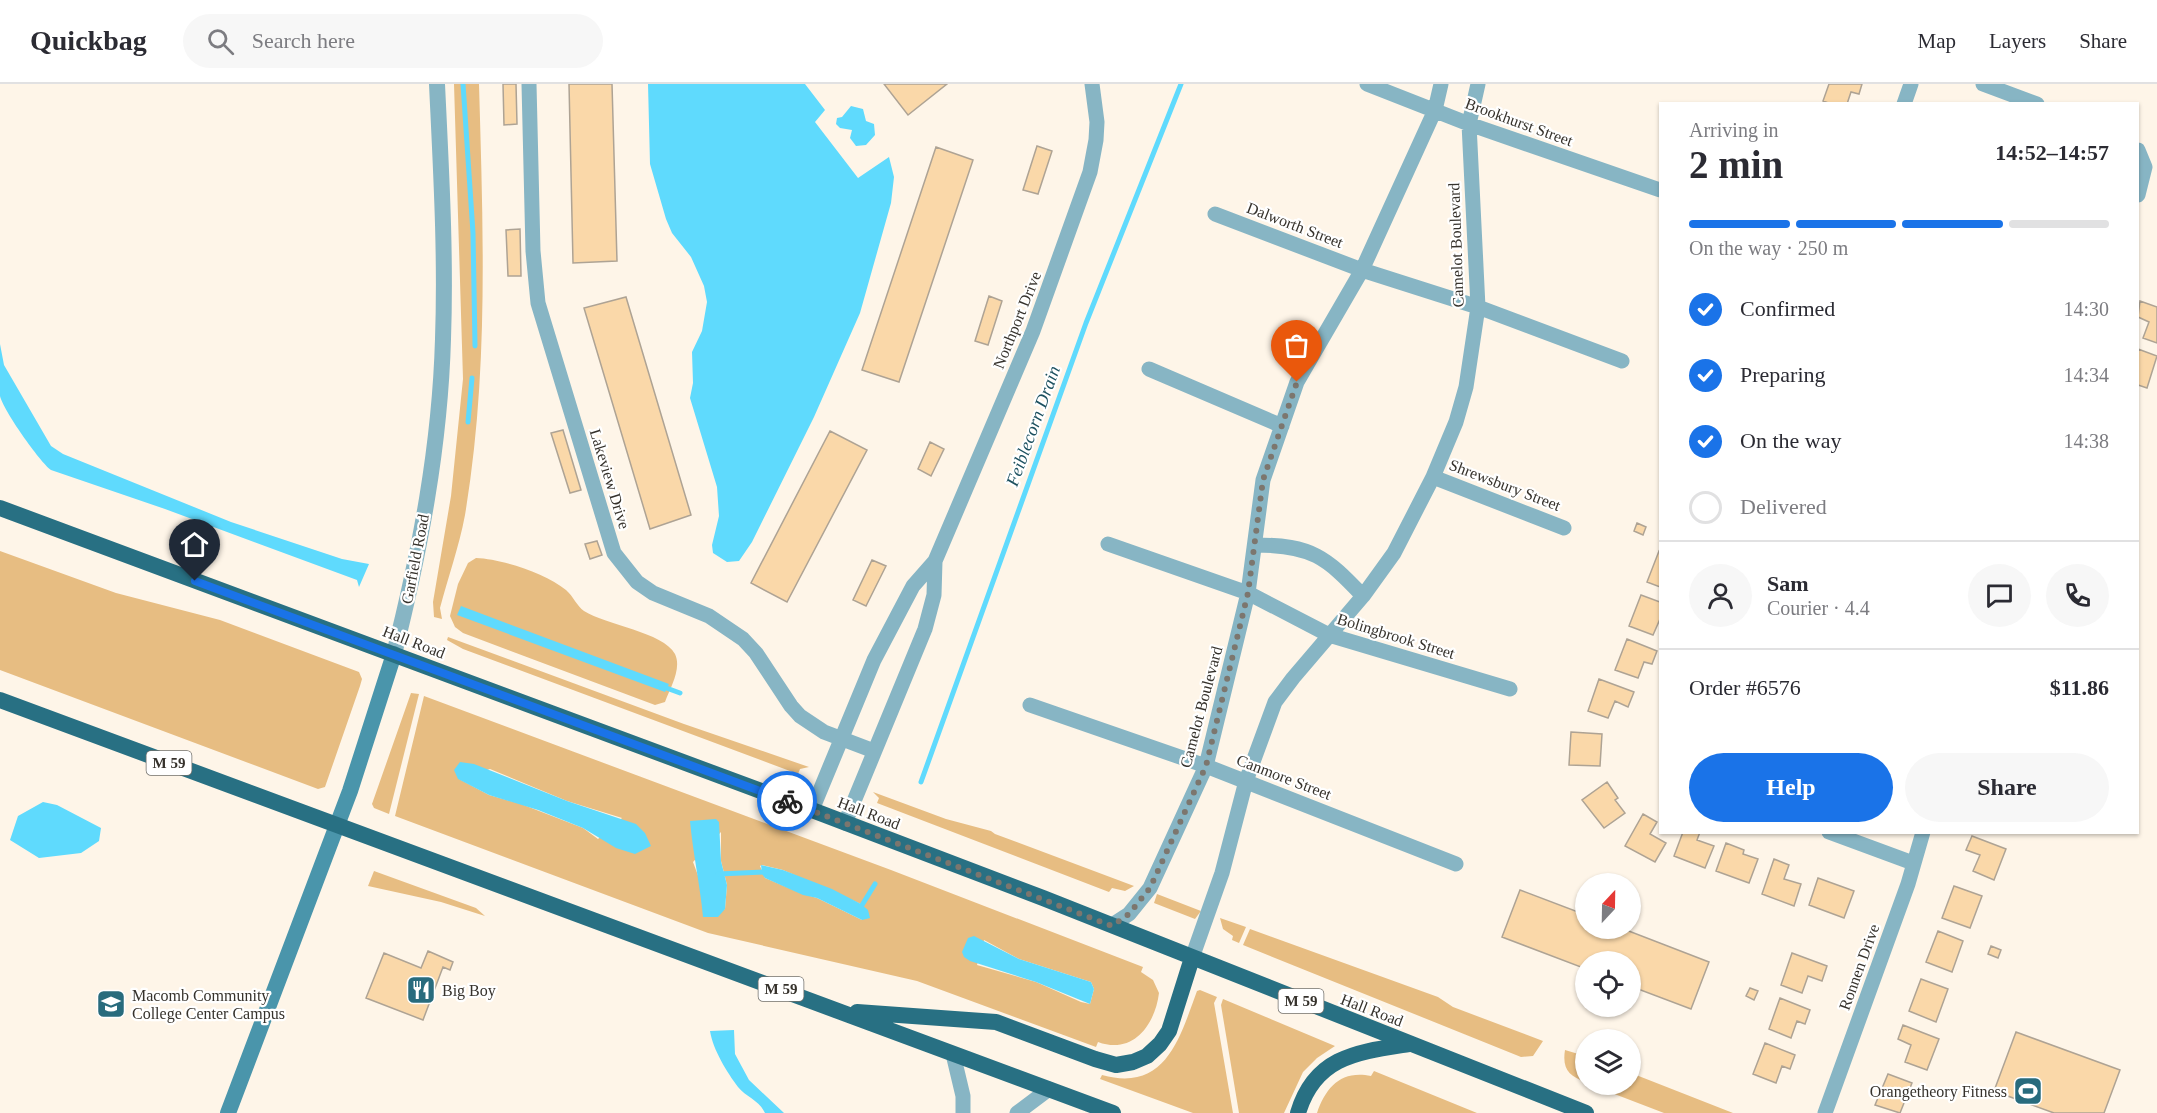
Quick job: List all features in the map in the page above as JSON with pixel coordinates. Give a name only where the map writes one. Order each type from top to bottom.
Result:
[{"type":"highway","name":"Hall Road","points":[[0,508],[812,810],[1586,1113]]},
{"type":"highway","name":"M 59","points":[[0,700],[1113,1113]]},
{"type":"highway","points":[[838,1010],[996,1022],[1116,1065],[1133,1062],[1147,1056],[1160,1044],[1169,1031],[1192,958]]},
{"type":"highway","points":[[1298,1113],[1309,1086],[1322,1071],[1334,1062],[1362,1052],[1410,1044]]},
{"type":"main road","name":"Garfield Road","points":[[228,1113],[337,825],[372,728],[394,654]]},
{"type":"street","name":"Garfield Road","points":[[394,654],[419,548],[434,449],[441,376],[444,245],[437,84]]},
{"type":"street","name":"Lakeview Drive","points":[[529,84],[533,250],[538,303],[614,554],[637,582],[653,593],[709,616],[743,639],[762,661],[800,716],[818,728],[874,751]]},
{"type":"street","name":"Northport Drive","points":[[812,810],[840,738],[890,627],[913,586],[935,561],[1033,331],[1090,172],[1097,122],[1092,84]]},
{"type":"street","name":"Brookhurst Street","points":[[1367,84],[1469,124],[1659,190]]},
{"type":"street","name":"Camelot Boulevard","points":[[1112,926],[1129,914],[1150,888],[1206,766],[1248,593],[1263,480],[1297,382],[1362,270],[1434,110],[1441,84]]},
{"type":"street","name":"Camelot Boulevard","points":[[1192,958],[1222,873],[1246,781],[1264,726],[1275,702],[1363,596],[1394,553],[1433,477],[1456,422],[1466,387],[1478,307],[1469,124],[1478,84]]},
{"type":"street","points":[[1905,102],[1911,84]]},
{"type":"street","points":[[1983,84],[2032,102]]},
{"type":"street","points":[[2139,151],[2145,167],[2139,191]]},
{"type":"street","name":"Dalworth Street","points":[[1215,214],[1362,270]]},
{"type":"street","points":[[1362,270],[1478,307],[1622,361]]},
{"type":"street","points":[[1149,369],[1282,426]]},
{"type":"street","name":"Shrewsbury Street","points":[[1433,477],[1564,528]]},
{"type":"street","name":"Bolingbrook Street","points":[[1108,544],[1248,593],[1329,635],[1510,689]]},
{"type":"street","points":[[1255,545],[1281,545],[1320,556],[1337,569],[1363,596]]},
{"type":"street","name":"Northport Drive","points":[[845,823],[925,629],[934,595],[935,561]]},
{"type":"street","name":"Canmore Street","points":[[1030,705],[1206,766],[1456,864]]},
{"type":"street","points":[[1834,834],[1914,863]]},
{"type":"street","name":"Ronnen Drive","points":[[1825,1113],[1922,834]]},
{"type":"street","points":[[953,1054],[963,1096],[963,1113]]},
{"type":"street","points":[[1017,1113],[1049,1089]]},
{"type":"shaded area","points":[[454,84],[479,84],[483,246],[481,354],[473,461],[463,527],[440,608],[442,619],[434,617],[433,602],[451,496],[463,379]]},
{"type":"shaded area","points":[[0,551],[116,593],[220,620],[359,672],[362,679],[360,686],[325,787],[318,789],[0,670]]},
{"type":"shaded area","points":[[476,558],[510,564],[547,578],[566,590],[584,611],[606,621],[647,634],[669,646],[675,654],[677,666],[665,702],[655,705],[463,633],[455,627],[450,616],[458,584],[468,563]]},
{"type":"shaded area","points":[[448,637],[684,724],[809,767],[800,769],[798,774],[463,649],[447,640]]},
{"type":"shaded area","points":[[411,693],[419,694],[389,814],[374,808],[372,804]]},
{"type":"shaded area","points":[[424,696],[891,870],[1143,967],[1141,972],[1153,980],[1159,993],[1157,1005],[1147,1026],[1132,1041],[1111,1045],[1098,1042],[1096,1047],[917,981],[708,933],[395,816]],"holes":[[[490,769],[567,801],[622,818],[598,839],[583,828],[521,804],[489,795],[459,779]],[[721,832],[721,861],[727,885],[725,909],[704,917],[700,881],[693,862]],[[760,866],[783,870],[861,904],[862,920],[817,898],[765,878]],[[984,940],[1019,959],[1091,982],[1094,989],[1090,1004],[1036,982],[977,965]]]},
{"type":"shaded area","points":[[873,792],[946,819],[991,831],[1134,886],[1125,891],[1112,888],[1109,892],[877,803],[879,798]]},
{"type":"shaded area","points":[[374,871],[476,908],[485,916],[441,902],[368,886]]},
{"type":"shaded area","points":[[1157,894],[1201,911],[1195,919],[1154,903]]},
{"type":"shaded area","points":[[1220,918],[1246,927],[1239,943],[1232,940],[1233,936],[1223,929]]},
{"type":"shaded area","points":[[1250,929],[1438,997],[1453,1007],[1543,1041],[1533,1056],[1521,1057],[1243,945]]},
{"type":"shaded area","points":[[1200,990],[1217,997],[1214,1003],[1233,1113],[1193,1113],[1100,1079],[1102,1075],[1124,1078],[1141,1076],[1156,1068],[1176,1043],[1197,991]]},
{"type":"shaded area","points":[[1223,999],[1335,1046],[1317,1058],[1303,1072],[1284,1113],[1239,1113],[1221,1005]]},
{"type":"shaded area","points":[[1565,1050],[1575,1053],[1575,1077],[1568,1071]]},
{"type":"shaded area","points":[[1374,1071],[1477,1113],[1317,1113],[1325,1095],[1336,1082],[1351,1076],[1371,1076]]},
{"type":"shaded area","points":[[1641,1077],[1733,1113],[1664,1113],[1617,1095],[1641,1095]]},
{"type":"water","points":[[648,84],[805,84],[825,110],[815,122],[858,178],[889,157],[894,177],[891,203],[860,313],[814,417],[752,542],[739,561],[727,562],[713,553],[712,545],[719,516],[717,487],[690,398],[693,383],[692,352],[702,331],[707,302],[704,286],[691,257],[672,233],[666,219],[650,164]]},
{"type":"water","points":[[851,106],[863,109],[866,121],[874,124],[875,135],[866,145],[856,146],[850,138],[852,130],[840,128],[836,124],[837,118],[842,117]]},
{"type":"water","points":[[0,344],[4,365],[51,446],[63,454],[231,522],[342,559],[369,564],[359,587],[357,580],[165,509],[51,470],[22,435],[0,396]]},
{"type":"water","points":[[461,606],[669,684],[665,692],[457,615]]},
{"type":"water","points":[[460,762],[474,764],[567,801],[636,824],[645,833],[651,846],[635,854],[616,848],[583,828],[538,810],[489,795],[458,779],[454,770]]},
{"type":"water","points":[[43,802],[57,805],[101,828],[99,841],[81,853],[39,858],[10,840],[18,816]]},
{"type":"water","points":[[716,819],[719,822],[721,861],[727,885],[725,909],[718,917],[703,917],[690,821]]},
{"type":"water","points":[[761,865],[783,870],[832,889],[861,904],[868,910],[870,918],[862,920],[817,898],[803,895],[765,878]]},
{"type":"water","points":[[974,936],[1019,959],[1091,982],[1094,989],[1090,1004],[1036,982],[970,961],[964,957],[962,952],[968,938]]},
{"type":"water","points":[[734,1030],[735,1054],[749,1080],[784,1113],[765,1113],[738,1087],[725,1068],[714,1046],[710,1031]]},
{"type":"building","points":[[503,84],[516,84],[517,124],[504,125]]},
{"type":"building","points":[[569,84],[612,84],[617,261],[573,263]]},
{"type":"building","points":[[884,84],[947,84],[908,115]]},
{"type":"building","points":[[1829,84],[1862,84],[1859,94],[1851,92],[1848,102],[1823,101]]},
{"type":"building","points":[[1037,146],[1052,151],[1038,194],[1023,190]]},
{"type":"building","points":[[936,147],[973,160],[899,382],[862,370]]},
{"type":"building","points":[[520,229],[521,276],[508,276],[506,230]]},
{"type":"building","points":[[989,296],[1002,301],[988,345],[975,341]]},
{"type":"building","points":[[626,297],[691,515],[650,529],[584,308]]},
{"type":"building","points":[[2140,301],[2157,307],[2157,343],[2143,338],[2149,322],[2139,317]]},
{"type":"building","points":[[2139,349],[2157,356],[2147,388],[2139,385]]},
{"type":"building","points":[[563,430],[581,490],[570,493],[551,433]]},
{"type":"building","points":[[830,431],[867,450],[787,602],[751,583]]},
{"type":"building","points":[[930,442],[944,449],[931,476],[918,469]]},
{"type":"building","points":[[1637,523],[1646,527],[1643,535],[1634,531]]},
{"type":"building","points":[[597,541],[602,555],[590,559],[585,544]]},
{"type":"building","points":[[1659,551],[1659,587],[1647,582]]},
{"type":"building","points":[[872,560],[886,566],[866,606],[853,600]]},
{"type":"building","points":[[1641,595],[1659,602],[1659,621],[1653,635],[1629,626]]},
{"type":"building","points":[[1627,639],[1657,651],[1652,664],[1644,662],[1638,678],[1615,670]]},
{"type":"building","points":[[1599,679],[1634,692],[1628,707],[1615,701],[1608,718],[1588,711]]},
{"type":"building","points":[[1571,732],[1602,734],[1600,766],[1569,765]]},
{"type":"building","points":[[1607,782],[1618,798],[1615,800],[1625,813],[1604,828],[1582,800]]},
{"type":"building","points":[[1643,814],[1657,822],[1650,834],[1666,843],[1655,862],[1625,846]]},
{"type":"building","points":[[1682,834],[1699,834],[1697,840],[1714,846],[1705,868],[1674,856]]},
{"type":"building","points":[[1972,836],[2006,849],[1994,880],[1973,871],[1980,855],[1966,850]]},
{"type":"building","points":[[1726,843],[1744,850],[1743,854],[1758,859],[1749,883],[1716,871]]},
{"type":"building","points":[[1774,859],[1789,865],[1784,879],[1801,884],[1794,906],[1762,894]]},
{"type":"building","points":[[1818,878],[1854,891],[1844,918],[1809,905]]},
{"type":"building","points":[[1954,886],[1982,896],[1970,928],[1942,918]]},
{"type":"building","points":[[1520,890],[1575,911],[1575,939],[1641,939],[1641,936],[1709,962],[1691,1009],[1641,990],[1641,951],[1575,951],[1575,965],[1502,937]]},
{"type":"building","points":[[1938,931],[1963,941],[1952,972],[1926,962]]},
{"type":"building","points":[[1991,946],[2001,950],[1998,958],[1988,954]]},
{"type":"building","points":[[428,951],[453,962],[450,970],[443,967],[423,1020],[366,998],[384,953],[421,968]]},
{"type":"building","points":[[1792,953],[1827,966],[1822,981],[1808,976],[1802,993],[1781,985]]},
{"type":"building","points":[[1921,979],[1948,989],[1936,1022],[1909,1011]]},
{"type":"building","points":[[1750,988],[1758,991],[1754,1000],[1746,996]]},
{"type":"building","points":[[1780,998],[1810,1010],[1805,1024],[1797,1021],[1791,1038],[1769,1029]]},
{"type":"building","points":[[1903,1025],[1939,1039],[1927,1070],[1905,1062],[1911,1045],[1898,1039]]},
{"type":"building","points":[[2016,1032],[2120,1070],[2104,1113],[2054,1113],[1994,1091]]},
{"type":"building","points":[[1765,1043],[1795,1055],[1790,1069],[1782,1066],[1776,1083],[1753,1074]]},
{"type":"building","points":[[1888,1074],[1912,1083],[1900,1113],[1875,1105]]},
{"type":"waterway","points":[[463,84],[473,233],[475,346]]},
{"type":"waterway","name":"Feiblecorn Drain","points":[[921,782],[1086,323],[1181,84]]},
{"type":"waterway","points":[[468,422],[472,378]]},
{"type":"waterway","points":[[661,686],[680,693]]},
{"type":"waterway","name":"Feiblecorn Drain","points":[[718,874],[766,872]]},
{"type":"waterway","name":"Feiblecorn Drain","points":[[859,910],[875,884]]},
{"type":"way so far","points":[[787,801],[1112,926],[1129,914],[1150,888],[1206,766],[1248,593],[1263,480],[1297,382]]},
{"type":"place","name":"Big Boy","points":[[421,990]]},
{"type":"place","name":"Macomb Community College Center Campus","points":[[111,1004]]},
{"type":"place","name":"Orangetheory Fitness","points":[[2028,1091]]},
{"type":"route","points":[[195,581],[787,801]]}]
